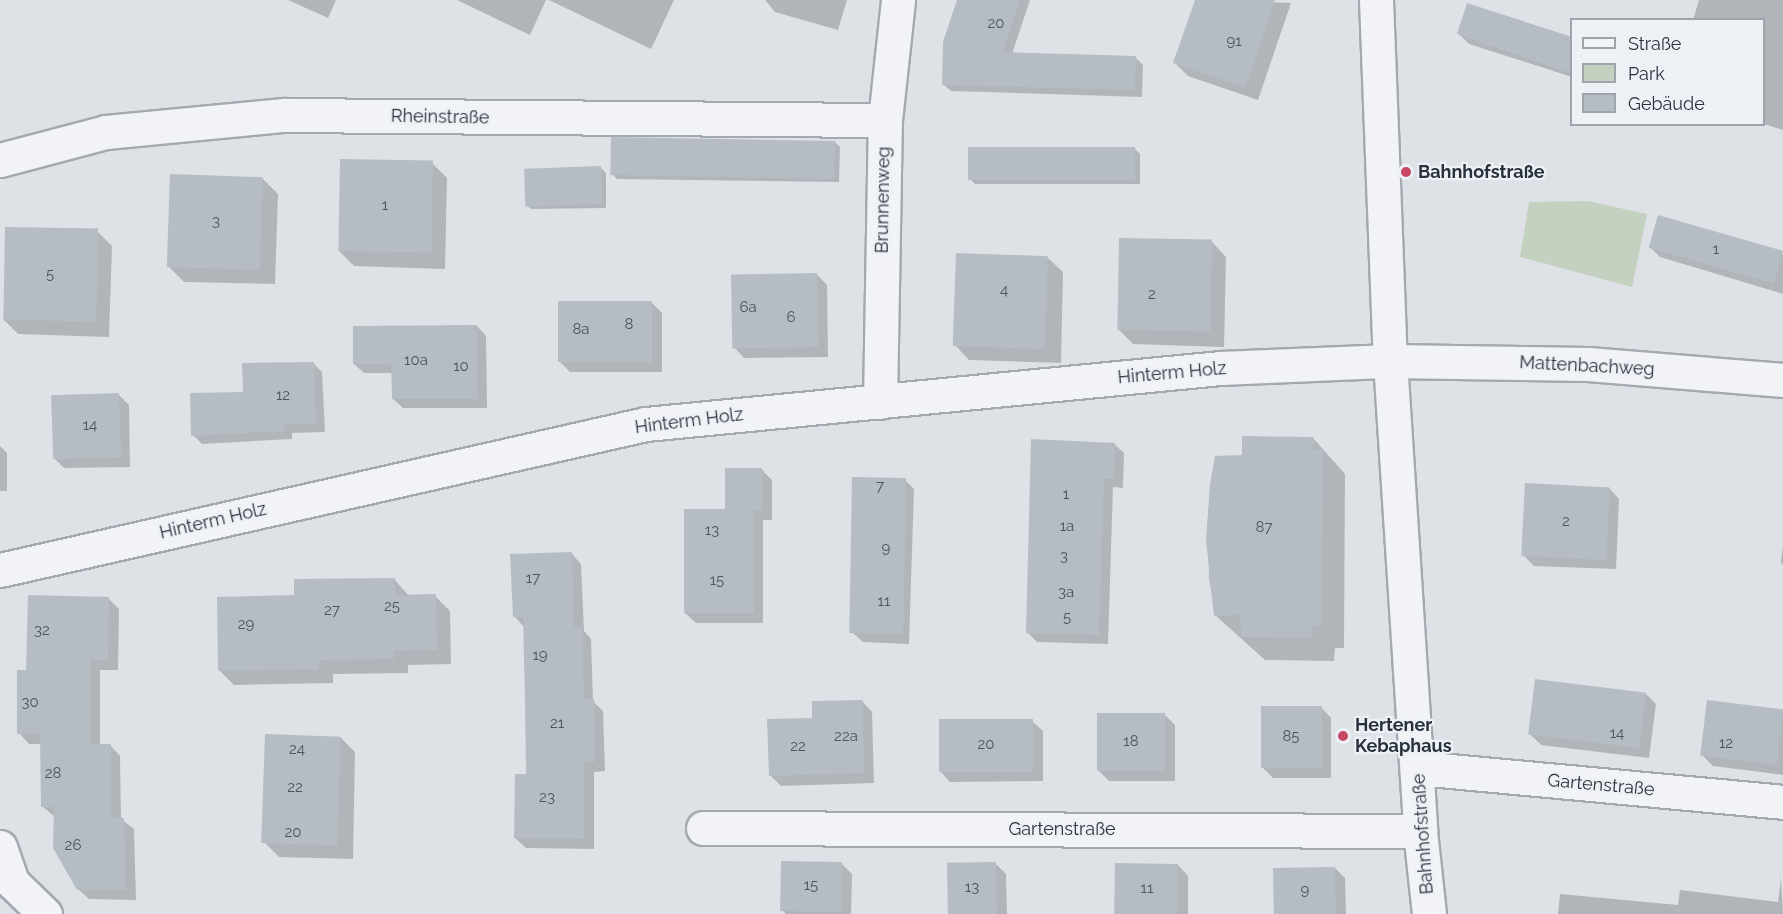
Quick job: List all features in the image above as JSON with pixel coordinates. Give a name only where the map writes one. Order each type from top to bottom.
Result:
[{"type":"street","name":"Brunnenweg","points":[[880,402],[885,120],[898,0]]},
{"type":"street","name":"Bahnhofstraße","points":[[1376,0],[1390,361],[1418,768],[1420,831],[1429,914]]},
{"type":"street","name":"Rheinstraße","points":[[0,160],[105,132],[284,115],[885,120]]},
{"type":"street","name":"Mattenbachweg","points":[[1390,361],[1588,364],[1783,380]]},
{"type":"street","name":"Hinterm Holz","points":[[0,570],[646,424],[1220,368],[1390,361]]},
{"type":"street","name":"Gartenstraße","points":[[1418,768],[1783,802]]},
{"type":"street","name":"Gartenstraße","points":[[703,828],[1420,831]]},
{"type":"street","points":[[0,847],[12,882],[45,914]]},
{"type":"green space","points":[[1588,201],[1647,214],[1632,287],[1520,257],[1529,202]]},
{"type":"building","points":[[957,0],[1020,0],[1003,52],[1136,56],[1135,90],[942,85],[943,42]]},
{"type":"building","points":[[1195,0],[1275,0],[1245,88],[1173,63]]},
{"type":"building","points":[[1467,3],[1570,36],[1570,73],[1457,34]]},
{"type":"building","points":[[611,137],[835,141],[834,179],[610,175]]},
{"type":"building","points":[[968,147],[1135,147],[1135,180],[968,180]]},
{"type":"building","points":[[340,159],[433,161],[431,253],[338,251]]},
{"type":"building","points":[[601,166],[602,204],[525,207],[524,169]]},
{"type":"building","points":[[170,174],[263,177],[260,270],[167,267]]},
{"type":"building","points":[[1658,215],[1783,251],[1774,284],[1649,248]]},
{"type":"building","points":[[5,227],[98,229],[96,322],[3,320]]},
{"type":"building","points":[[1119,238],[1212,240],[1210,332],[1117,330]]},
{"type":"building","points":[[956,253],[1048,256],[1045,349],[953,346]]},
{"type":"building","points":[[817,273],[818,347],[732,348],[731,275]]},
{"type":"building","points":[[558,301],[652,301],[652,362],[558,362]]},
{"type":"building","points":[[477,325],[478,399],[392,399],[391,364],[353,364],[353,326]]},
{"type":"building","points":[[314,362],[316,424],[284,424],[284,431],[191,436],[190,393],[243,392],[242,363]]},
{"type":"building","points":[[119,393],[121,457],[53,459],[51,395]]},
{"type":"building","points":[[1242,436],[1314,437],[1313,450],[1323,450],[1321,626],[1313,626],[1312,638],[1241,637],[1240,615],[1214,616],[1206,540],[1210,484],[1215,456],[1242,455]]},
{"type":"building","points":[[1031,439],[1115,443],[1114,479],[1104,479],[1099,635],[1026,633]]},
{"type":"building","points":[[725,468],[762,468],[762,510],[753,511],[754,613],[684,613],[684,509],[725,509]]},
{"type":"building","points":[[852,477],[906,478],[903,634],[849,633]]},
{"type":"building","points":[[1525,483],[1610,487],[1606,560],[1521,556]]},
{"type":"building","points":[[572,552],[574,627],[582,627],[584,699],[594,699],[595,762],[584,762],[584,839],[514,838],[515,774],[526,774],[525,701],[523,617],[513,617],[510,554]]},
{"type":"building","points":[[395,578],[395,595],[436,594],[437,650],[393,651],[394,659],[319,660],[319,669],[218,671],[217,597],[294,595],[294,579]]},
{"type":"building","points":[[28,595],[109,597],[108,660],[90,660],[90,744],[111,744],[111,817],[124,818],[126,890],[77,890],[53,848],[54,807],[41,807],[40,734],[17,734],[17,670],[26,670]]},
{"type":"building","points":[[1535,679],[1646,693],[1639,748],[1528,735]]},
{"type":"building","points":[[863,700],[864,773],[769,776],[767,719],[812,718],[812,701]]},
{"type":"building","points":[[1707,700],[1783,709],[1777,765],[1700,756]]},
{"type":"building","points":[[1261,706],[1322,706],[1322,768],[1261,768]]},
{"type":"building","points":[[1097,713],[1165,713],[1165,771],[1097,771]]},
{"type":"building","points":[[939,719],[1033,719],[1033,772],[939,772]]},
{"type":"building","points":[[265,734],[341,737],[337,846],[261,843]]},
{"type":"building","points":[[781,861],[842,862],[841,912],[780,911]]},
{"type":"building","points":[[996,862],[997,914],[948,914],[947,863]]},
{"type":"building","points":[[1115,863],[1178,864],[1177,914],[1114,914]]},
{"type":"building","points":[[1335,867],[1336,914],[1274,914],[1273,868]]},
{"type":"place","name":"Bahnhofstraße","points":[[1406,172]]},
{"type":"place","name":"Hertener Kebaphaus","points":[[1343,736]]}]
